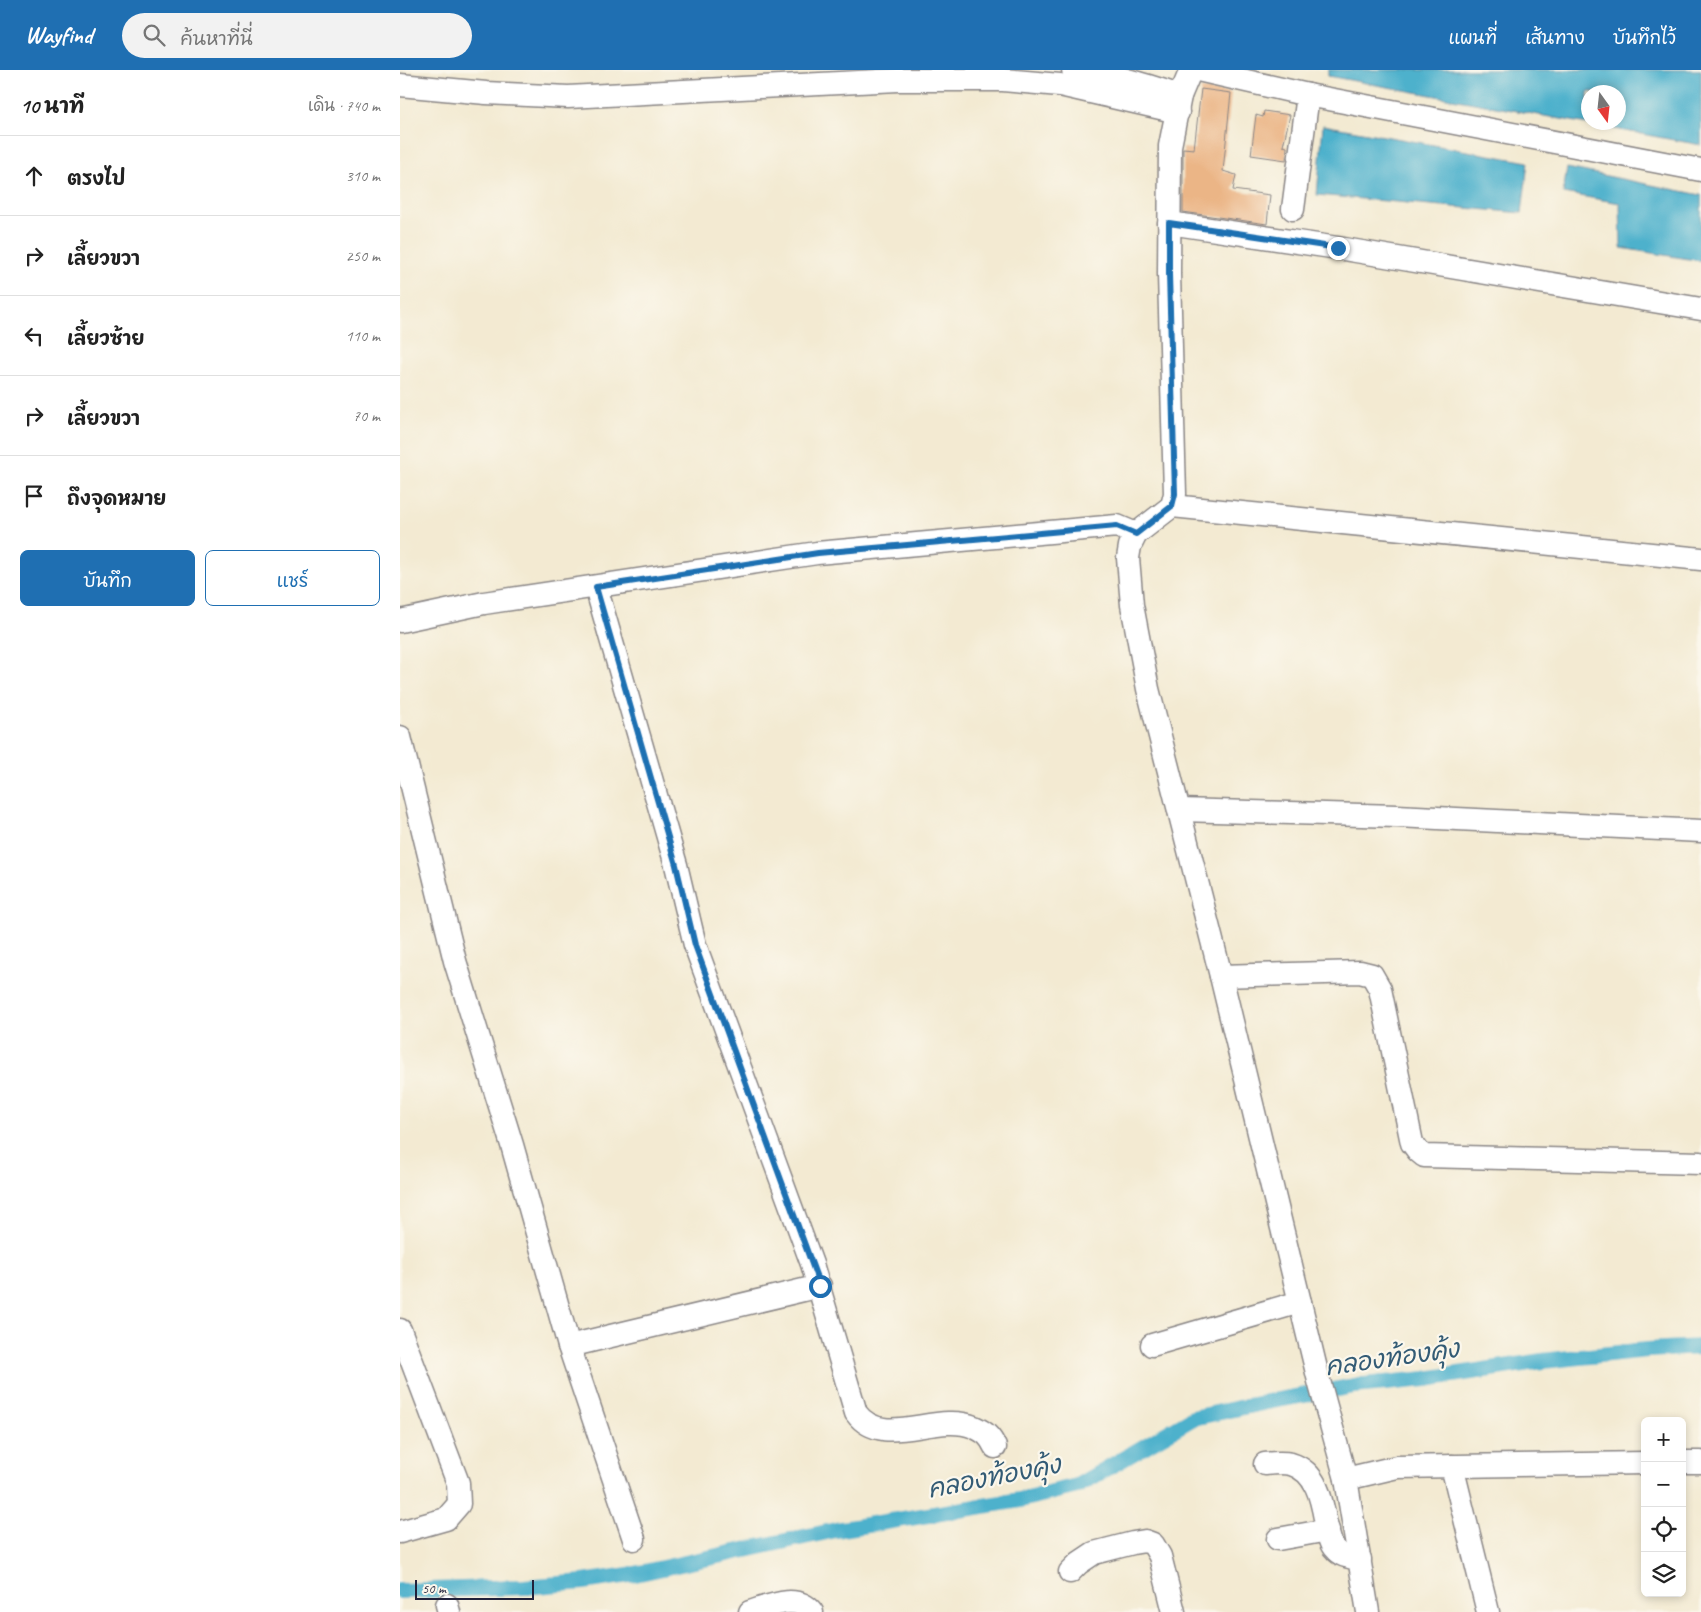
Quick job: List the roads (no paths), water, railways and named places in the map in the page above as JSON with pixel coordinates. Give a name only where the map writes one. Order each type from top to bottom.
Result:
[{"type":"street","points":[[1074,70],[1090,71],[1135,82],[1179,104]]},
{"type":"street","points":[[1191,70],[1179,104],[1170,146],[1169,274],[1175,494],[1172,506],[1136,534],[1130,546],[1128,558],[1132,604],[1148,689],[1221,976],[1319,1381],[1346,1478],[1368,1612]]},
{"type":"street","points":[[1198,70],[1308,95],[1701,170]]},
{"type":"street","points":[[400,85],[486,93],[568,97],[888,80],[1003,80],[1060,86],[1179,104]]},
{"type":"street","points":[[1293,210],[1308,95]]},
{"type":"street","points":[[1169,223],[1338,248],[1701,309]]},
{"type":"street","points":[[1172,506],[1701,559]]},
{"type":"street","points":[[400,621],[484,603],[818,553],[1117,526],[1136,534]]},
{"type":"street","points":[[596,587],[676,865],[695,945],[820,1286],[856,1413],[868,1426],[889,1430],[950,1422],[969,1425],[985,1432],[991,1438],[995,1447]]},
{"type":"street","points":[[400,737],[455,961],[512,1145],[570,1346],[634,1539]]},
{"type":"street","points":[[1179,810],[1397,816],[1701,831]]},
{"type":"street","points":[[1221,976],[1360,972],[1372,975],[1380,989],[1412,1143],[1424,1156],[1701,1163]]},
{"type":"street","points":[[570,1346],[820,1286]]},
{"type":"street","points":[[1152,1345],[1300,1302]]},
{"type":"street","points":[[400,1330],[458,1483],[459,1504],[446,1519],[400,1532]]},
{"type":"street","points":[[1686,1462],[1701,1462]]},
{"type":"street","points":[[1346,1478],[1397,1466],[1641,1463]]},
{"type":"street","points":[[1265,1464],[1292,1464],[1311,1477],[1318,1488],[1329,1538],[1335,1549],[1343,1556],[1360,1559]]},
{"type":"street","points":[[1452,1466],[1488,1612]]},
{"type":"street","points":[[1278,1539],[1328,1530]]},
{"type":"street","points":[[1070,1572],[1094,1553],[1146,1541],[1154,1544],[1160,1556],[1174,1612]]},
{"type":"street","points":[[750,1612],[789,1602],[800,1604],[812,1612]]},
{"type":"water","points":[[1328,70],[1701,70],[1701,145],[1620,130],[1626,130],[1626,85],[1581,85],[1581,123],[1328,76]]},
{"type":"water","points":[[1323,125],[1528,162],[1522,213],[1317,195]]},
{"type":"water","points":[[1567,168],[1701,195],[1701,261],[1621,248],[1620,203],[1563,193]]},
{"type":"waterway","name":"คลองท้องคุ้ง","points":[[400,1591],[524,1587],[583,1582],[635,1574],[836,1530],[1020,1500],[1077,1486],[1193,1418],[1267,1402],[1354,1386],[1426,1379],[1542,1361],[1647,1350],[1701,1347]]}]
